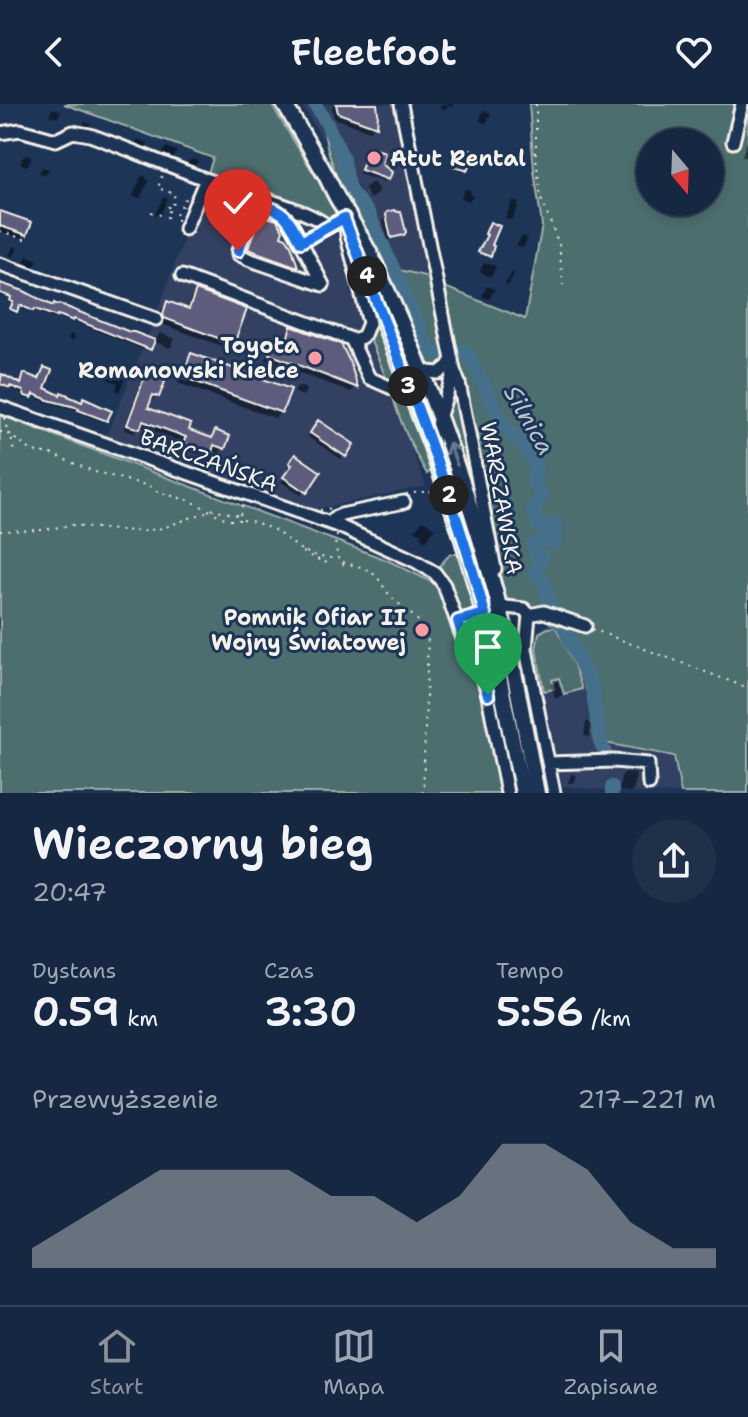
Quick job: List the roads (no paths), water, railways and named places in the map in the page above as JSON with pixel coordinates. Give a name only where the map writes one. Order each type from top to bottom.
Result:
[{"type":"main road","points":[[284,104],[340,203],[432,447]]},
{"type":"main road","name":"WARSZAWSKA","points":[[340,203],[372,259],[440,417],[496,594]]},
{"type":"main road","name":"WARSZAWSKA","points":[[432,447],[480,596],[492,612]]},
{"type":"main road","points":[[496,594],[492,612],[500,676],[523,793]]},
{"type":"main road","points":[[492,612],[537,793]]},
{"type":"street","name":"WARSZAWSKA","points":[[401,104],[489,535],[496,594]]},
{"type":"street","points":[[733,142],[742,104]]},
{"type":"street","points":[[0,133],[24,130],[56,140],[77,132],[90,135],[306,215],[326,223],[328,227]]},
{"type":"street","points":[[180,226],[206,179]]},
{"type":"street","points":[[257,205],[283,213],[301,242],[323,285],[238,254],[253,208],[257,205]]},
{"type":"street","points":[[301,242],[345,221],[369,323],[364,335],[353,343]]},
{"type":"street","points":[[0,264],[156,319]]},
{"type":"street","points":[[182,276],[351,339],[369,378],[412,397]]},
{"type":"street","name":"WARSZAWSKA","points":[[432,447],[453,364]]},
{"type":"street","points":[[420,368],[439,373],[453,364]]},
{"type":"street","name":"BARCZAŃSKA","points":[[3,408],[334,528],[341,527],[415,561],[435,573],[444,585],[458,621]]},
{"type":"street","points":[[334,528],[336,517],[341,515],[404,502]]},
{"type":"street","points":[[507,793],[487,687],[466,648],[458,621],[514,607],[524,609],[529,615],[526,649],[554,793]]},
{"type":"street","points":[[529,615],[544,612],[585,626]]},
{"type":"street","points":[[548,763],[614,761],[648,764],[649,784]]},
{"type":"waterway","name":"Silnica","points":[[315,104],[342,156],[349,189],[369,214],[429,350],[439,354],[464,351],[469,356],[504,425],[526,448],[536,467],[533,483],[542,495],[533,512],[537,525],[556,524],[554,543],[547,537],[533,545],[536,555],[543,557],[535,571],[544,583],[555,620],[563,624],[592,686],[600,741],[605,753]]},
{"type":"waterway","name":"Silnica","points":[[612,787],[612,793]]},
{"type":"place","name":"Atut Rental","points":[[374,158]]},
{"type":"place","name":"Toyota Romanowski Kielce","points":[[315,358]]},
{"type":"place","name":"Pomnik Ofiar II Wojny Światowej","points":[[422,630]]}]
